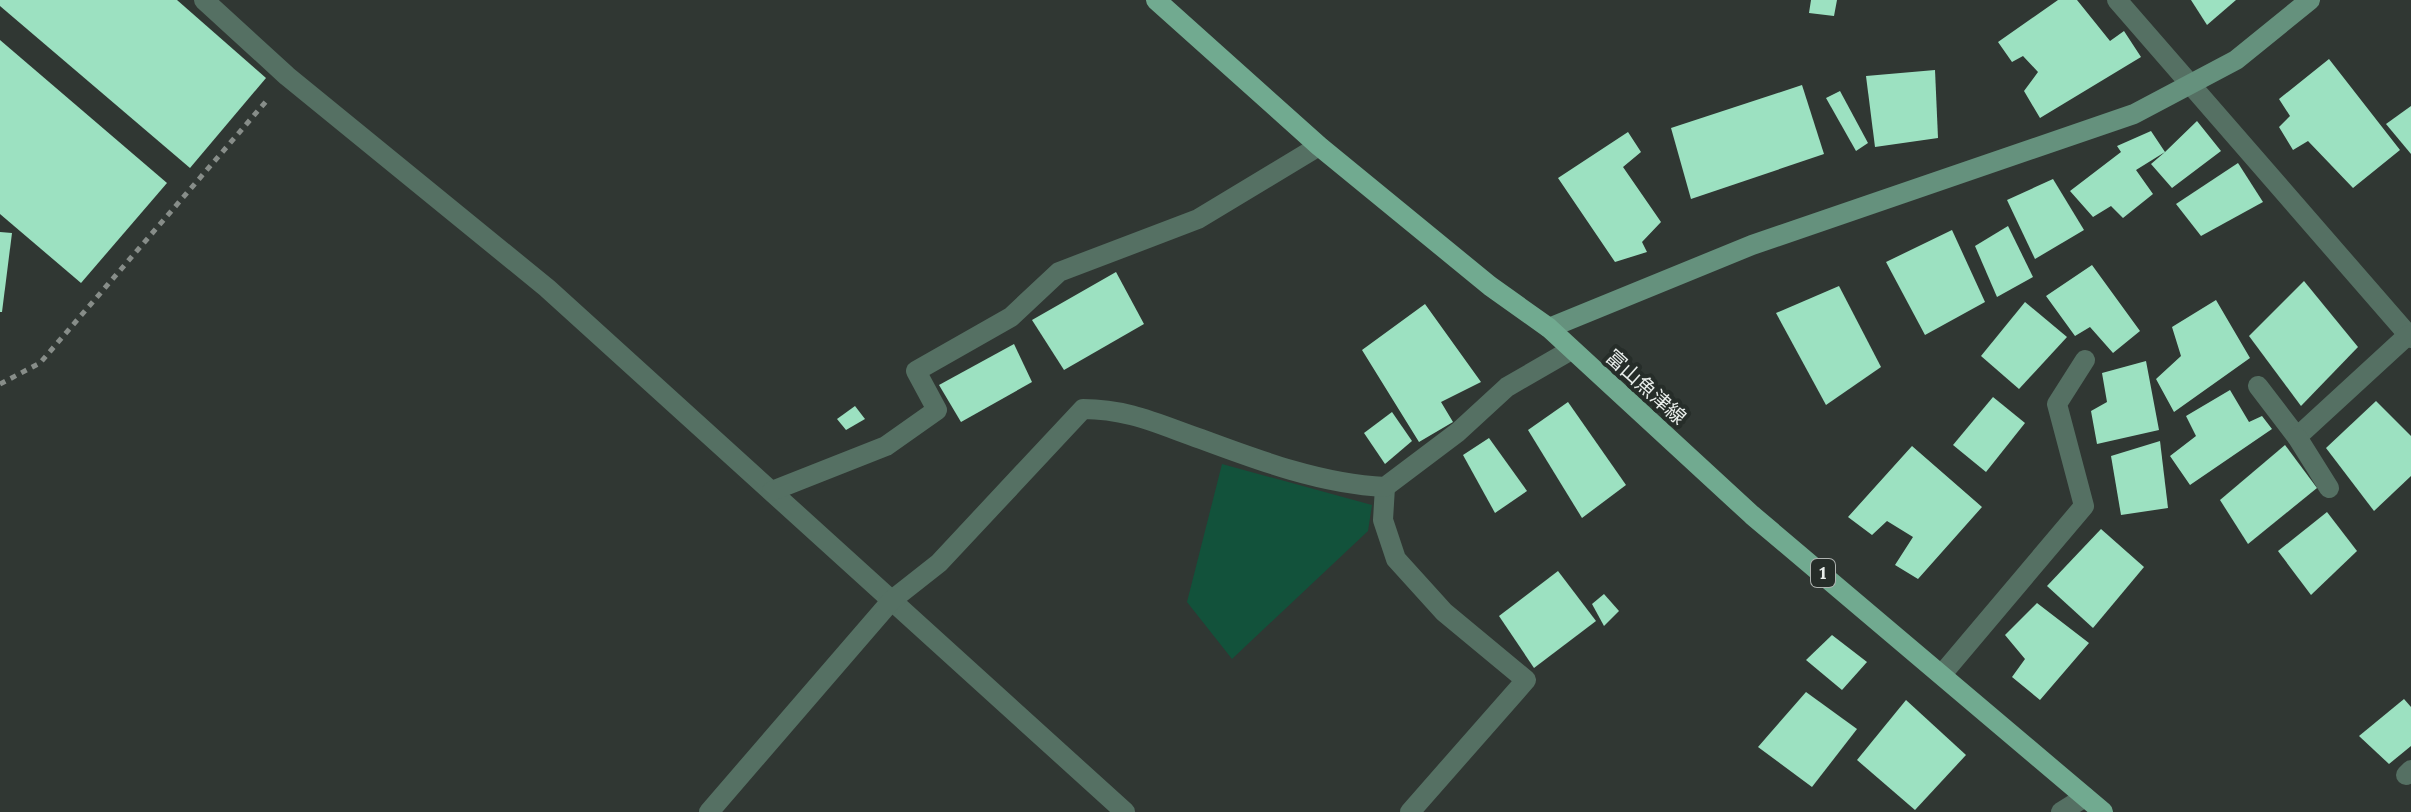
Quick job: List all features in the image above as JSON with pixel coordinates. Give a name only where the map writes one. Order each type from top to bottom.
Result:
[{"type":"main road","name":"富山魚津線","points":[[1168,4],[1319,146],[1490,286],[1549,328],[1752,515],[1943,673],[2103,812]]},
{"type":"street","points":[[204,0],[287,76],[547,288],[1125,812]]},
{"type":"street","points":[[2117,0],[2410,337],[2297,437]]},
{"type":"street","points":[[1549,328],[1752,245],[2134,114],[2236,60],[2310,0]]},
{"type":"street","points":[[772,491],[886,446],[937,410],[916,371],[1011,317],[1059,272],[1198,219],[1319,146]]},
{"type":"street","points":[[709,812],[892,600],[939,563],[1083,409],[1118,409],[1263,462],[1358,486],[1385,487],[1458,432],[1507,387],[1571,350]]},
{"type":"street","points":[[1943,673],[2084,506],[2057,404],[2085,360]]},
{"type":"street","points":[[2258,386],[2297,437],[2329,488]]},
{"type":"street","points":[[1385,487],[1383,520],[1396,559],[1444,612],[1526,680],[1410,812]]},
{"type":"street","points":[[2061,812],[2085,797]]},
{"type":"path","points":[[0,384],[40,363],[287,76]]},
{"type":"green space","points":[[1222,464],[1372,505],[1368,531],[1232,659],[1187,602]]},
{"type":"building","points":[[0,0],[177,0],[266,78],[190,168],[0,6]]},
{"type":"building","points":[[1811,0],[1837,0],[1834,16],[1809,13]]},
{"type":"building","points":[[2058,0],[2077,0],[2110,41],[2124,31],[2141,57],[2040,118],[2024,91],[2038,72],[2023,56],[2012,62],[1998,42]]},
{"type":"building","points":[[2191,0],[2236,0],[2207,25]]},
{"type":"building","points":[[0,40],[167,183],[81,283],[0,214]]},
{"type":"building","points":[[2329,59],[2400,150],[2353,188],[2308,141],[2293,150],[2279,127],[2290,116],[2279,99]]},
{"type":"building","points":[[1935,70],[1938,138],[1875,147],[1866,76]]},
{"type":"building","points":[[1802,85],[1824,154],[1691,199],[1671,128]]},
{"type":"building","points":[[1840,91],[1868,143],[1856,151],[1826,98]]},
{"type":"building","points":[[2411,106],[2411,154],[2386,124]]},
{"type":"building","points":[[2197,121],[2221,151],[2172,188],[2151,164]]},
{"type":"building","points":[[2151,131],[2165,152],[2136,170],[2153,194],[2123,218],[2111,206],[2093,217],[2070,191],[2121,152],[2117,146]]},
{"type":"building","points":[[1628,132],[1641,152],[1623,167],[1661,222],[1642,242],[1647,252],[1615,262],[1558,178]]},
{"type":"building","points":[[2238,163],[2263,202],[2201,236],[2176,204]]},
{"type":"building","points":[[2053,179],[2084,230],[2035,259],[2007,200]]},
{"type":"building","points":[[2008,226],[2033,277],[1997,297],[1975,246]]},
{"type":"building","points":[[1952,230],[1985,302],[1925,335],[1886,262]]},
{"type":"building","points":[[0,232],[12,233],[2,312],[0,312]]},
{"type":"building","points":[[2092,265],[2140,331],[2113,353],[2090,327],[2075,336],[2046,296]]},
{"type":"building","points":[[1116,272],[1144,324],[1064,370],[1032,320]]},
{"type":"building","points":[[2304,281],[2358,347],[2301,406],[2249,336]]},
{"type":"building","points":[[1839,286],[1881,367],[1826,405],[1776,313]]},
{"type":"building","points":[[2216,300],[2250,358],[2174,412],[2156,379],[2181,356],[2172,327]]},
{"type":"building","points":[[2025,302],[2067,337],[2019,389],[1981,356]]},
{"type":"building","points":[[1425,304],[1481,382],[1441,402],[1453,422],[1419,442],[1362,350]]},
{"type":"building","points":[[1014,344],[1032,382],[961,422],[939,385]]},
{"type":"building","points":[[2146,361],[2159,430],[2097,444],[2091,411],[2107,402],[2102,373]]},
{"type":"building","points":[[2230,390],[2249,422],[2262,416],[2272,429],[2190,485],[2170,456],[2196,436],[2186,416]]},
{"type":"building","points":[[1993,397],[2025,423],[1986,472],[1953,445]]},
{"type":"building","points":[[2376,401],[2411,436],[2411,476],[2374,511],[2326,448]]},
{"type":"building","points":[[1568,402],[1626,485],[1582,518],[1528,430]]},
{"type":"building","points":[[855,406],[865,419],[846,430],[837,419]]},
{"type":"building","points":[[1392,412],[1412,441],[1385,464],[1364,433]]},
{"type":"building","points":[[1489,438],[1527,491],[1495,513],[1463,455]]},
{"type":"building","points":[[2160,441],[2168,508],[2121,515],[2111,456]]},
{"type":"building","points":[[2285,445],[2317,488],[2248,544],[2220,500]]},
{"type":"building","points":[[1912,446],[1982,507],[1918,579],[1895,565],[1913,537],[1887,521],[1872,535],[1848,517]]},
{"type":"building","points":[[2327,512],[2357,551],[2311,595],[2278,551]]},
{"type":"building","points":[[2101,529],[2144,567],[2093,628],[2047,586]]},
{"type":"building","points":[[1558,571],[1596,621],[1534,668],[1499,616]]},
{"type":"building","points":[[1604,594],[1619,611],[1604,626],[1592,604]]},
{"type":"building","points":[[2037,603],[2089,643],[2040,700],[2012,677],[2025,659],[2005,635]]},
{"type":"building","points":[[1832,635],[1867,662],[1842,690],[1806,660]]},
{"type":"building","points":[[1806,692],[1857,729],[1812,787],[1758,747]]},
{"type":"building","points":[[2404,699],[2411,707],[2411,746],[2389,764],[2359,736]]},
{"type":"building","points":[[1906,700],[1966,755],[1915,810],[1857,760]]}]
